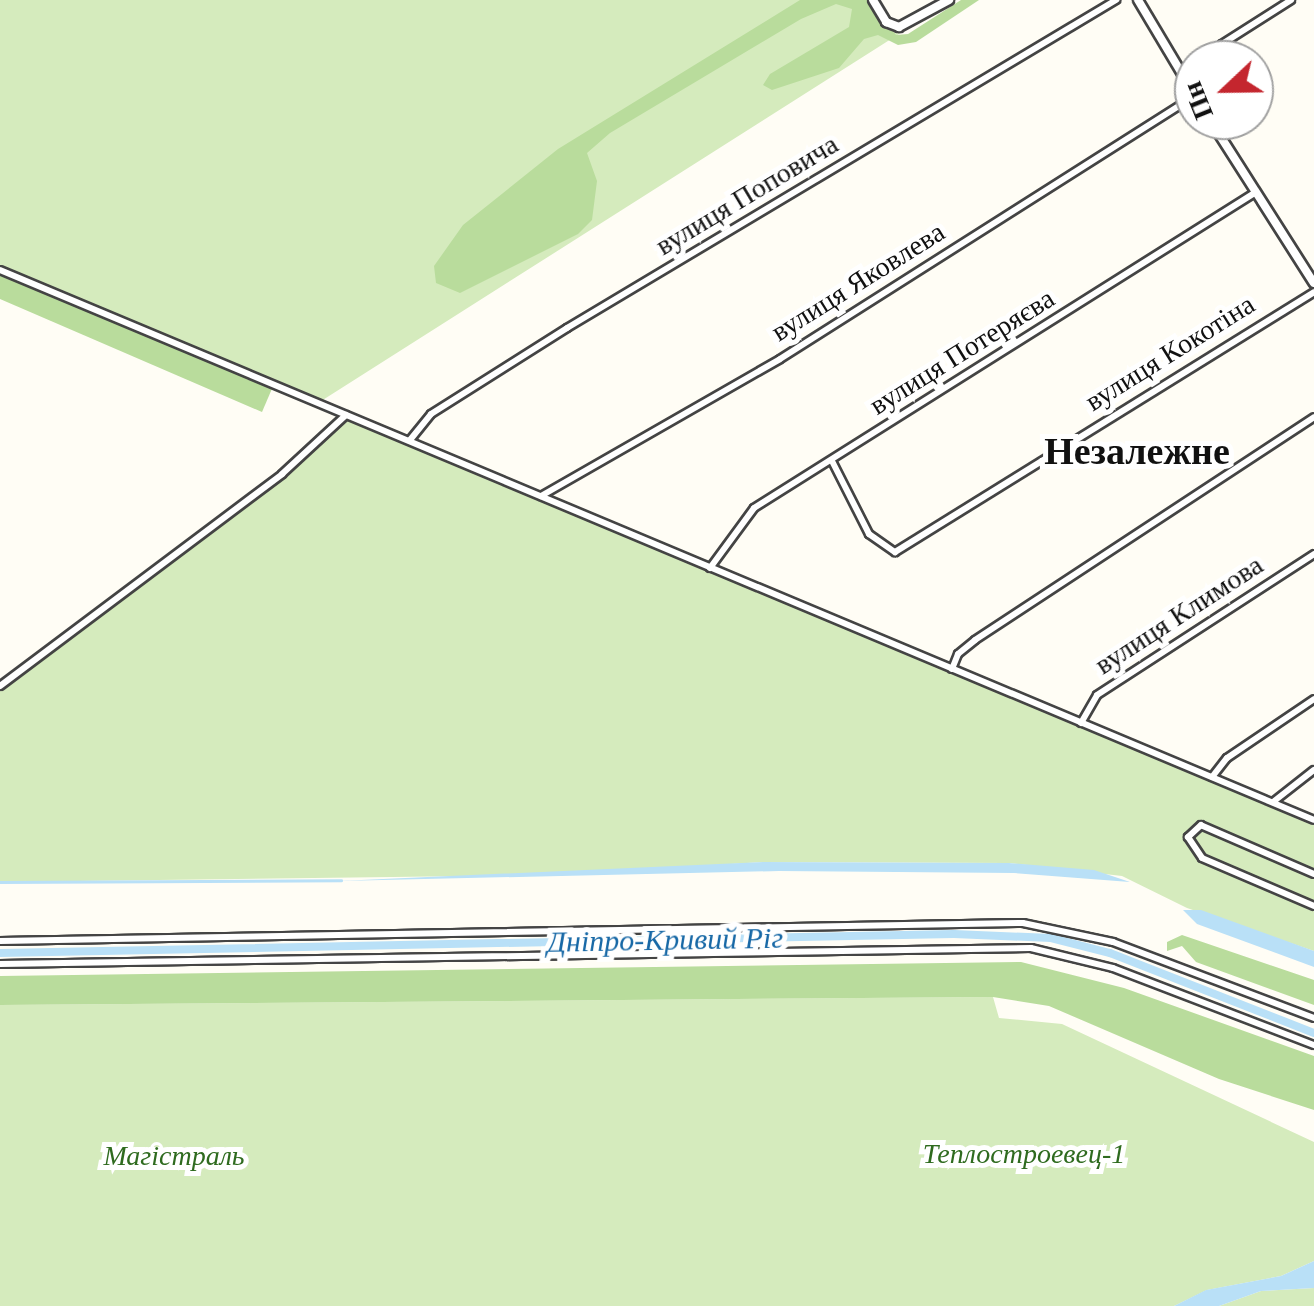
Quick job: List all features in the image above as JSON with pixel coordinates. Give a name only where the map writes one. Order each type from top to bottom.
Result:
[{"type":"street","points":[[874,0],[886,22],[899,27],[949,0]]},
{"type":"street","name":"вулиця Поповича","points":[[410,440],[431,414],[567,328],[1116,0]]},
{"type":"street","points":[[1138,0],[1174,61]]},
{"type":"street","points":[[1228,40],[1290,0]]},
{"type":"street","name":"вулиця Яковлева","points":[[540,496],[780,359],[1174,108]]},
{"type":"street","points":[[1223,140],[1314,283]]},
{"type":"street","name":"вулиця Потеряєва","points":[[710,568],[743,517],[1256,192]]},
{"type":"street","points":[[0,270],[1314,820]]},
{"type":"street","name":"вулиця Кокотіна","points":[[832,461],[869,534],[895,552],[1314,292]]},
{"type":"street","points":[[0,686],[282,474],[346,415]]},
{"type":"street","points":[[952,669],[958,654],[976,640],[1314,417]]},
{"type":"street","name":"вулиця Климова","points":[[1081,723],[1097,695],[1314,554]]},
{"type":"street","points":[[1212,777],[1226,758],[1314,698]]},
{"type":"street","points":[[1272,802],[1314,770]]},
{"type":"street","points":[[1314,874],[1201,826],[1188,838],[1202,858],[1314,906]]},
{"type":"street","points":[[0,940],[1023,923],[1113,942],[1314,1018]]},
{"type":"street","points":[[0,964],[1031,948],[1114,968],[1314,1045]]},
{"type":"green space","points":[[0,0],[873,0],[881,17],[906,26],[921,20],[318,403],[0,270]]},
{"type":"green space","points":[[800,0],[869,0],[896,35],[908,34],[961,0],[979,0],[916,42],[898,45],[878,35],[864,39],[839,68],[772,90],[763,85],[770,74],[849,27],[852,9],[836,4],[801,19],[610,133],[587,153],[597,181],[592,220],[578,234],[460,293],[436,283],[434,266],[463,225],[558,149]]},
{"type":"green space","points":[[0,270],[274,384],[262,412],[0,299]]},
{"type":"green space","points":[[346,415],[1314,824],[1314,951],[1187,908],[1122,876],[1009,863],[763,862],[555,875],[0,882],[0,686],[282,474]]},
{"type":"green space","points":[[1182,935],[1314,980],[1314,1005],[1196,962],[1182,946],[1167,951],[1167,942]]},
{"type":"green space","points":[[1021,962],[1124,988],[1314,1056],[1314,1110],[1219,1079],[1049,1006],[993,997],[0,1005],[0,976]]},
{"type":"green space","points":[[993,997],[999,1018],[1062,1024],[1314,1142],[1314,1261],[1281,1276],[1207,1290],[1174,1306],[0,1306],[0,1005]]},
{"type":"green space","points":[[1314,1288],[1314,1306],[1219,1306],[1261,1291]]},
{"type":"water","points":[[763,862],[1009,863],[1094,870],[1130,882],[1014,873],[779,871],[339,881]]},
{"type":"water","points":[[1183,910],[1201,910],[1314,951],[1314,967],[1197,924]]},
{"type":"water","points":[[1314,1261],[1314,1288],[1261,1291],[1219,1306],[1174,1306],[1206,1290],[1281,1276]]},
{"type":"waterway","points":[[0,882],[341,880]]},
{"type":"waterway","name":"Дніпро-Кривий Ріг","points":[[0,953],[954,934],[1051,938],[1110,953],[1314,1033]]},
{"type":"district","name":"Незалежне","points":[[1137,452]]},
{"type":"park label","name":"Теплостроевец-1","points":[[1024,1154]]},
{"type":"park label","name":"Магістраль","points":[[174,1156]]}]
